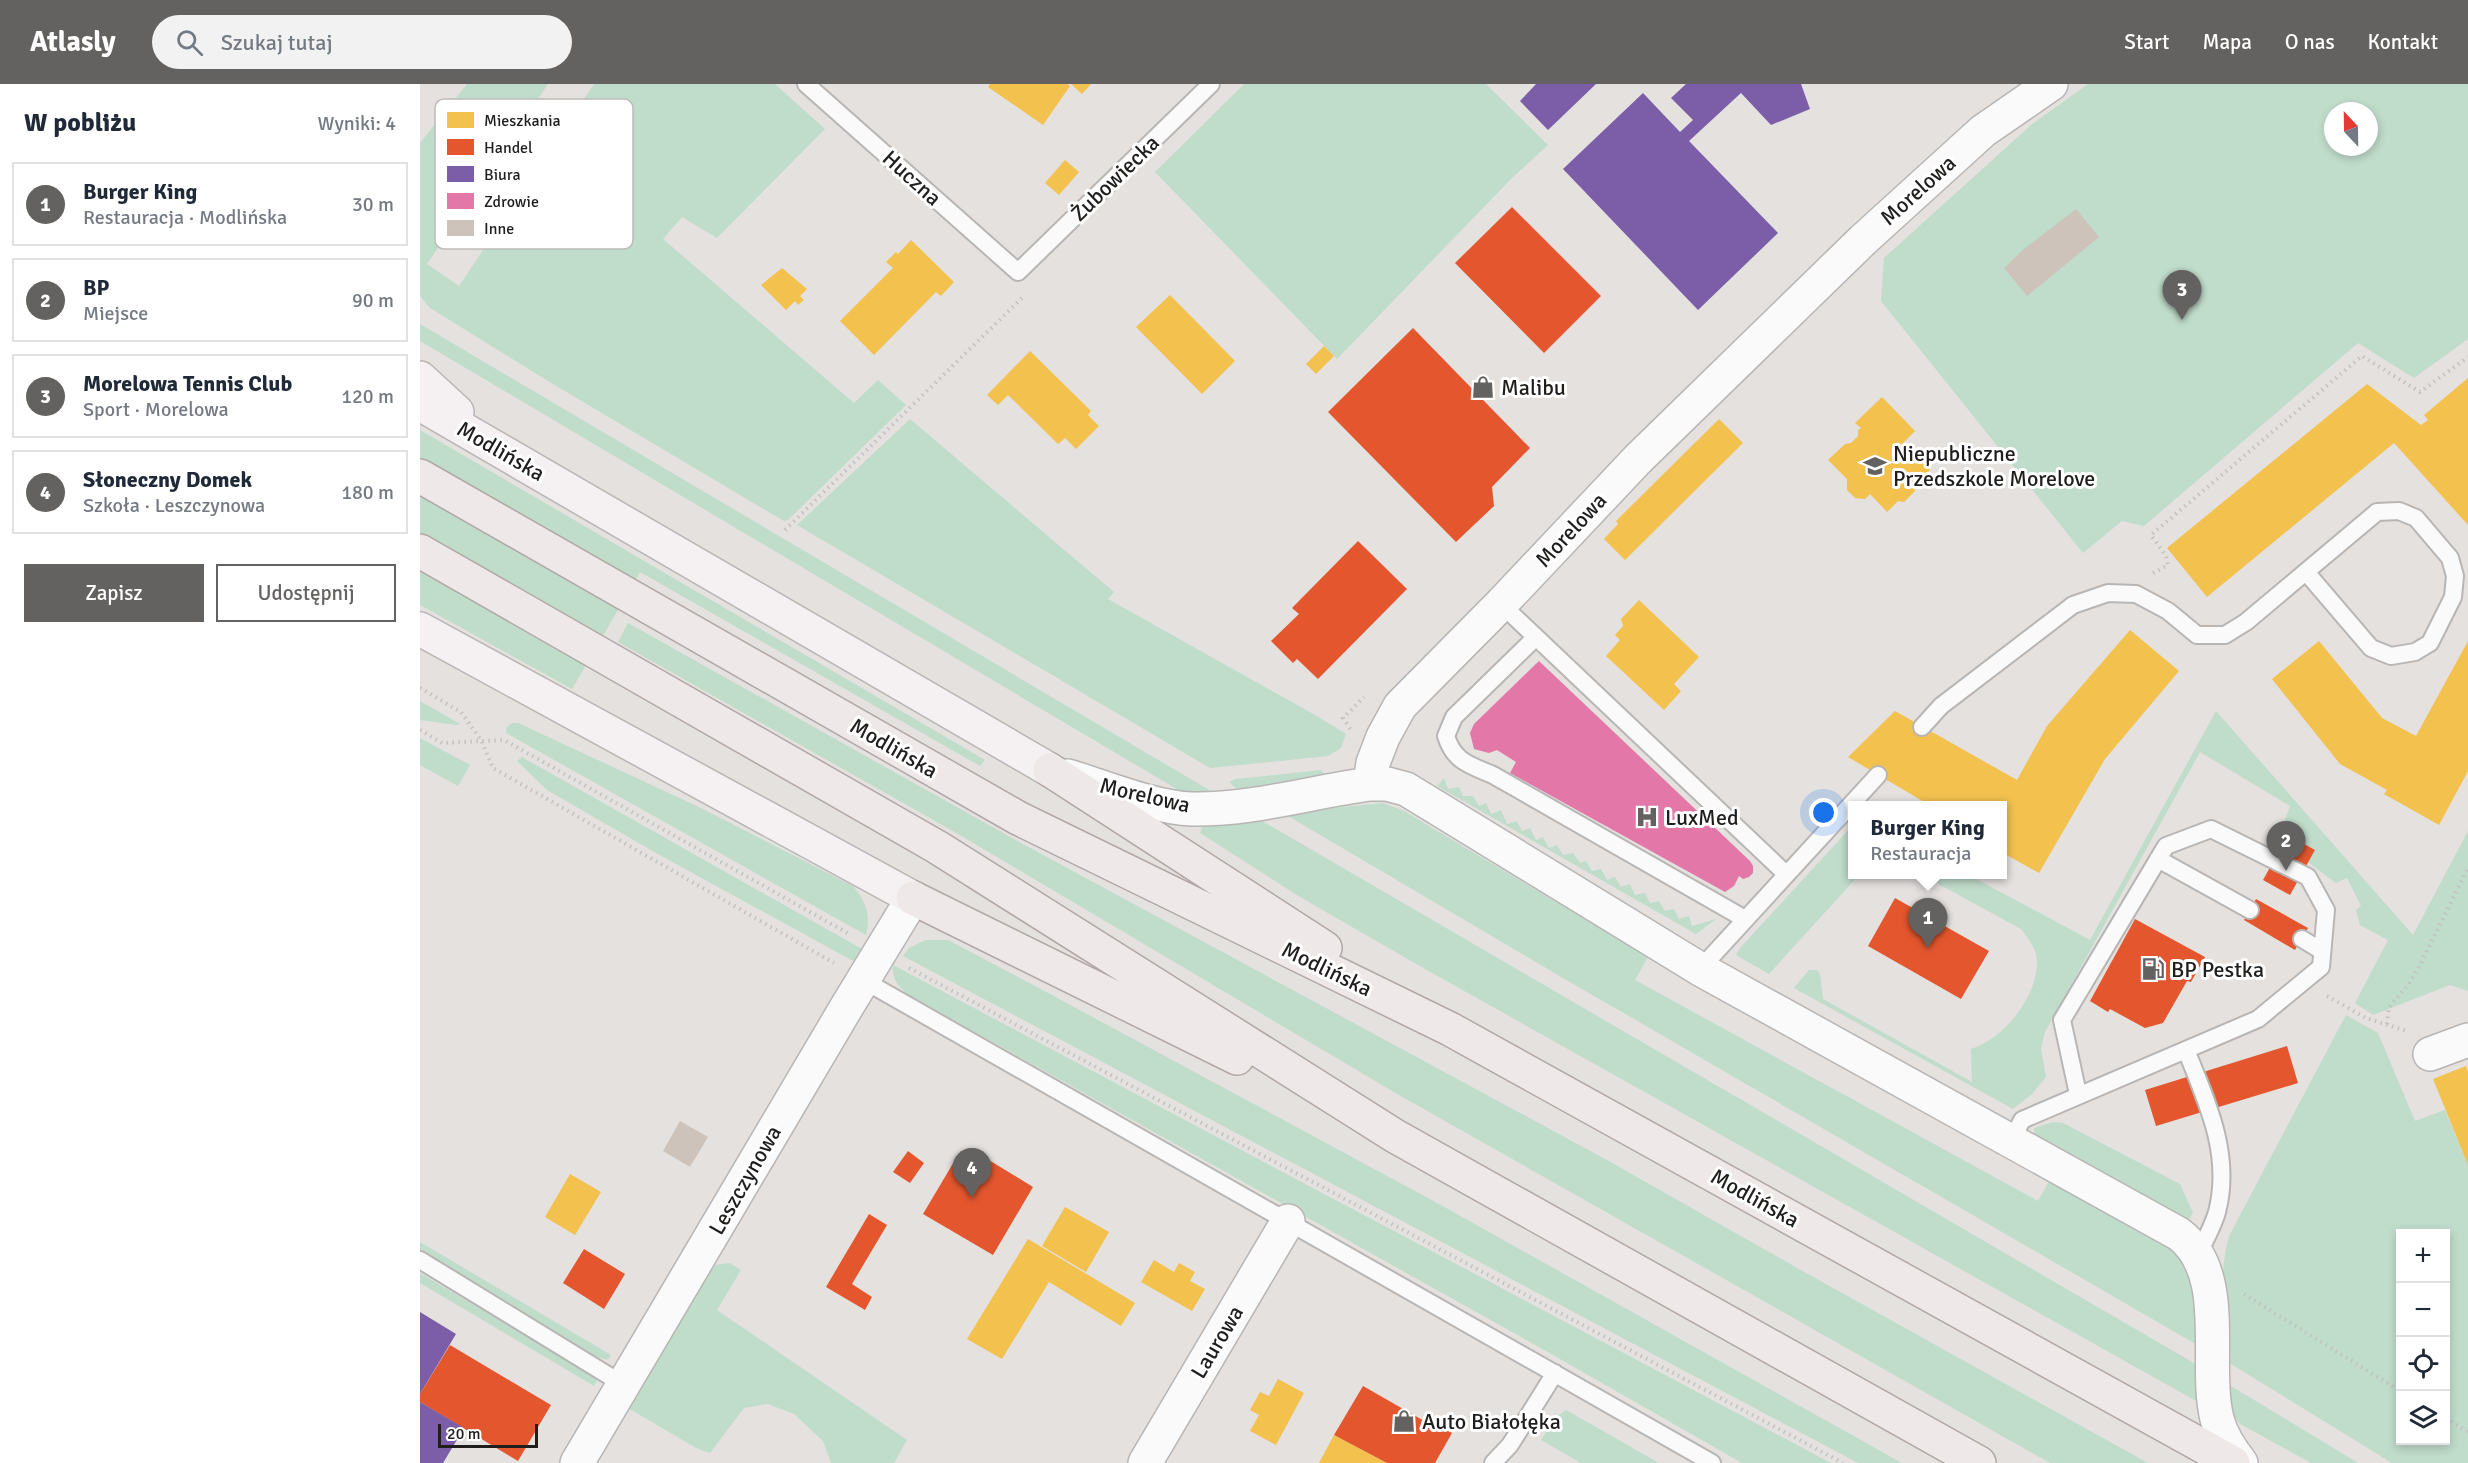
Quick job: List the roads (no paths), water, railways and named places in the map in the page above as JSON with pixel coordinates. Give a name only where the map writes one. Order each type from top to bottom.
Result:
[{"type":"main road","points":[[420,378],[496,448]]},
{"type":"main road","name":"Modlińska","points":[[420,404],[1050,770]]},
{"type":"main road","name":"Modlińska","points":[[420,476],[1018,818],[1450,1029],[2233,1463]]},
{"type":"main road","points":[[420,551],[937,848],[1395,1136],[1979,1463]]},
{"type":"main road","points":[[420,628],[913,898],[1395,1136]]},
{"type":"main road","points":[[1050,770],[1450,1029]]},
{"type":"street","name":"Morelowa","points":[[1050,770],[1136,798],[1191,809],[1252,805],[1370,784],[1373,763],[1383,737],[1400,706],[1501,604],[1638,459],[1863,240],[1983,131],[2051,84]]},
{"type":"street","points":[[1370,784],[1387,784],[1406,789],[1700,969],[2179,1234],[2198,1254],[2211,1298],[2213,1397],[2222,1434],[2241,1463]]},
{"type":"street","name":"Leszczynowa","points":[[577,1463],[624,1385],[851,973],[881,952],[913,898]]},
{"type":"street","points":[[2430,1054],[2468,1040]]},
{"type":"street","name":"Laurowa","points":[[1145,1463],[1288,1221]]},
{"type":"lane","name":"Huczna","points":[[806,84],[1018,272]]},
{"type":"lane","name":"Żubowiecka","points":[[1018,272],[1211,84]]},
{"type":"lane","points":[[1922,726],[1941,706],[2073,605],[2108,593],[2136,594],[2168,611],[2197,635],[2224,635],[2246,622],[2377,512],[2399,511],[2416,518],[2450,558],[2455,576],[2452,597],[2430,643],[2415,652],[2391,656],[2371,648],[2306,572]]},
{"type":"lane","points":[[1501,604],[1786,874]]},
{"type":"lane","points":[[1536,637],[1454,717],[1446,736],[1450,750],[1463,762],[1493,775],[1745,919]]},
{"type":"lane","points":[[1854,801],[1878,775]]},
{"type":"lane","points":[[1700,969],[1848,807]]},
{"type":"lane","points":[[2012,1140],[2022,1120],[2078,1094],[2258,1019],[2321,967],[2326,910],[2308,877],[2211,829],[2166,846],[2062,1020],[2078,1094]]},
{"type":"lane","points":[[2158,859],[2250,910]]},
{"type":"lane","points":[[2302,939],[2322,951]]},
{"type":"lane","points":[[851,973],[1712,1463]]},
{"type":"lane","points":[[2186,1050],[2212,1114],[2223,1171],[2217,1213],[2198,1254]]},
{"type":"lane","points":[[420,1260],[624,1385]]},
{"type":"lane","points":[[1498,1462],[1555,1373]]},
{"type":"place","name":"Morelowa Tennis Club","points":[[2182,320]]},
{"type":"place","name":"Malibu","points":[[1483,387]]},
{"type":"place","name":"Niepubliczne Przedszkole Morelove","points":[[1875,466]]},
{"type":"place","name":"LuxMed","points":[[1647,817]]},
{"type":"place","name":"BP","points":[[2286,871]]},
{"type":"place","name":"Burger King","points":[[1928,948]]},
{"type":"place","name":"BP Pestka","points":[[2153,969]]},
{"type":"place","name":"Słoneczny Domek","points":[[972,1198]]},
{"type":"place","name":"Auto Białołęka","points":[[1404,1421]]}]
